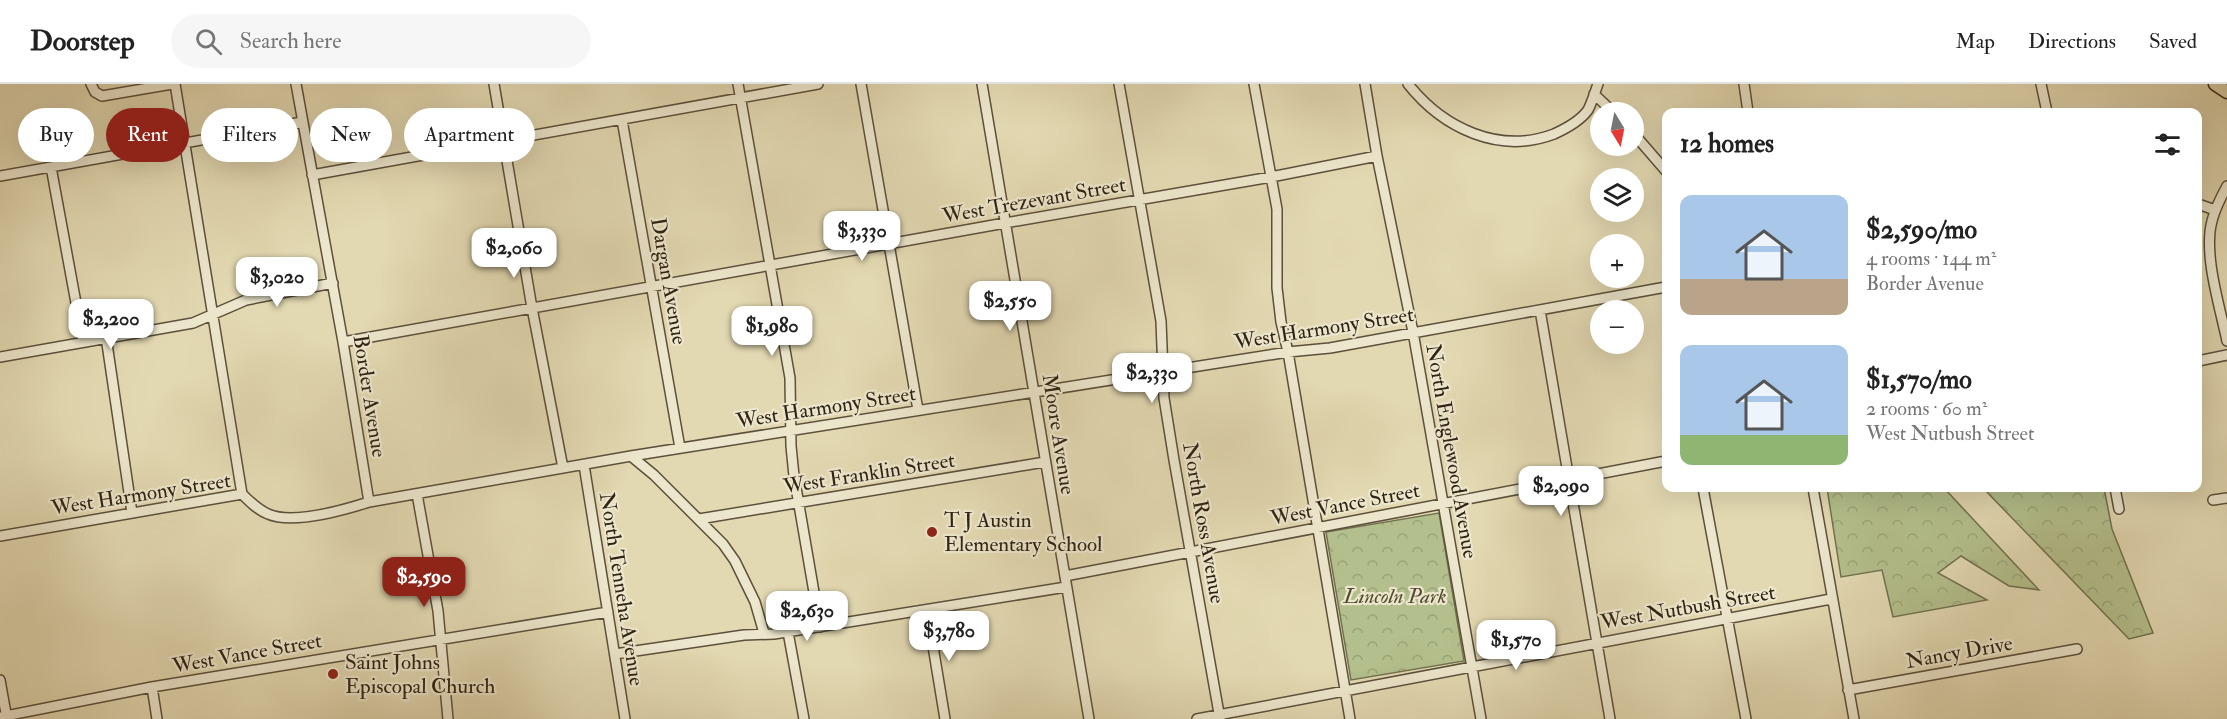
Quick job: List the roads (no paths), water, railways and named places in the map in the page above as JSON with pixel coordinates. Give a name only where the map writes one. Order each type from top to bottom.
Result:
[{"type":"main road","points":[[2215,84],[2227,92]]},
{"type":"street","points":[[93,88],[102,96],[174,84],[178,108]]},
{"type":"street","name":"Border Avenue","points":[[296,84],[333,283],[369,502]]},
{"type":"street","points":[[494,84],[498,108]]},
{"type":"street","points":[[738,84],[790,378],[791,446],[798,502],[820,627]]},
{"type":"street","points":[[535,136],[818,84]]},
{"type":"street","points":[[861,84],[918,411]]},
{"type":"street","name":"Moore Avenue","points":[[982,84],[1089,719]]},
{"type":"street","name":"North Ross Avenue","points":[[1119,84],[1161,321],[1166,408],[1219,717]]},
{"type":"street","points":[[1254,84],[1276,209],[1277,288],[1281,322],[1350,719]]},
{"type":"street","name":"North Englewood Avenue","points":[[1365,84],[1377,156],[1413,332],[1481,719]]},
{"type":"street","points":[[1408,84],[1432,110],[1449,122],[1486,138],[1509,142],[1543,138],[1559,132],[1587,111],[1598,84]]},
{"type":"street","points":[[1744,84],[1748,108]]},
{"type":"street","points":[[2041,84],[2045,108]]},
{"type":"street","points":[[1594,94],[1602,102]]},
{"type":"street","name":"Dargan Avenue","points":[[622,120],[680,448]]},
{"type":"street","points":[[189,143],[303,122]]},
{"type":"street","points":[[1644,146],[1662,166]]},
{"type":"street","name":"West Trezevant Street","points":[[343,342],[1005,222],[1271,177],[1377,156]]},
{"type":"street","points":[[0,176],[106,158]]},
{"type":"street","points":[[312,175],[404,159]]},
{"type":"street","points":[[188,162],[242,494]]},
{"type":"street","points":[[507,162],[532,308],[563,468]]},
{"type":"street","points":[[51,167],[83,341]]},
{"type":"street","points":[[2227,186],[2215,210],[2209,238],[2227,341]]},
{"type":"street","points":[[2202,205],[2215,210]]},
{"type":"street","points":[[0,357],[193,323],[246,300],[333,283]]},
{"type":"street","name":"West Harmony Street","points":[[0,536],[242,494],[256,507],[270,515],[285,518],[680,448],[1035,394],[1288,352],[1330,348],[1662,288]]},
{"type":"street","points":[[1540,310],[1610,719]]},
{"type":"street","points":[[106,338],[132,513]]},
{"type":"street","points":[[2202,360],[2227,355]]},
{"type":"street","points":[[631,456],[654,475],[723,544],[735,561],[755,602],[764,633]]},
{"type":"street","name":"West Franklin Street","points":[[699,519],[1045,462]]},
{"type":"street","name":"West Vance Street","points":[[1065,576],[1662,462]]},
{"type":"street","name":"North Tenneha Avenue","points":[[584,465],[626,719]]},
{"type":"street","points":[[1704,492],[1746,719]]},
{"type":"street","points":[[1814,492],[1854,719]]},
{"type":"street","points":[[2116,492],[2119,509]]},
{"type":"street","points":[[417,494],[441,638],[448,719]]},
{"type":"street","points":[[2213,500],[2227,498]]},
{"type":"street","points":[[615,654],[764,633],[788,632],[1066,587]]},
{"type":"street","name":"West Nutbush Street","points":[[1197,719],[1219,717],[1472,666],[1831,599]]},
{"type":"street","points":[[927,610],[945,719]]},
{"type":"street","name":"West Vance Street","points":[[4,717],[152,687],[608,612]]},
{"type":"street","points":[[788,632],[804,719]]},
{"type":"street","name":"Nancy Drive","points":[[1848,690],[2077,649]]},
{"type":"street","points":[[0,681],[4,717]]},
{"type":"street","points":[[152,687],[157,719]]},
{"type":"place","name":"T J Austin Elementary School","points":[[932,532]]},
{"type":"place","name":"Saint Johns Episcopal Church","points":[[333,674]]},
{"type":"park label","name":"Lincoln Park","points":[[1395,596]]}]
